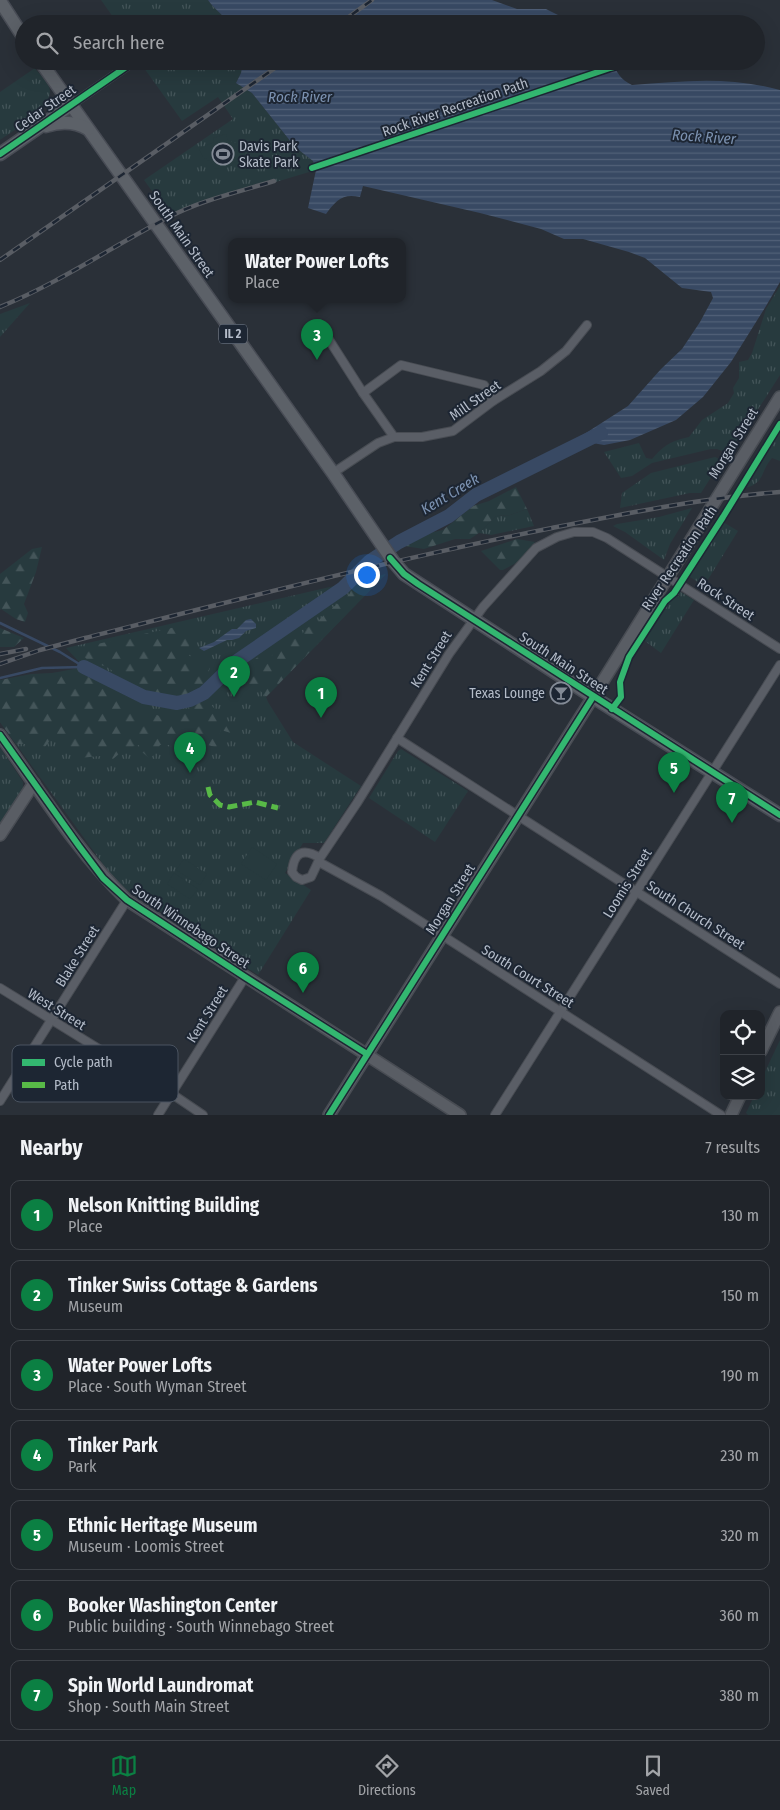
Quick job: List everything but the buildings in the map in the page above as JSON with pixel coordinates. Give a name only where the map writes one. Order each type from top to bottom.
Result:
[{"type":"main road","points":[[0,1],[15,24]]},
{"type":"main road","name":"South Main Street","points":[[47,70],[333,473],[390,558],[404,574],[593,697],[780,815]]},
{"type":"main road","name":"Cedar Street","points":[[0,154],[72,105]]},
{"type":"main road","points":[[38,128],[58,122],[67,122],[75,123],[89,130]]},
{"type":"main road","name":"Morgan Street","points":[[329,1115],[593,697],[780,396]]},
{"type":"main road","name":"South Winnebago Street","points":[[0,735],[98,871],[126,900],[460,1115]]},
{"type":"main road","points":[[0,835],[34,783]]},
{"type":"main road","points":[[765,1043],[780,1012]]},
{"type":"main road","points":[[731,1115],[738,1100]]},
{"type":"street","name":"Cedar Street","points":[[72,105],[120,70]]},
{"type":"street","points":[[319,324],[394,437]]},
{"type":"street","name":"Mill Street","points":[[333,473],[378,442],[394,437],[422,437],[453,431],[494,401],[541,371],[566,351],[587,325]]},
{"type":"street","points":[[363,393],[401,365],[484,385],[494,401]]},
{"type":"street","name":"Kent Street","points":[[320,860],[472,619],[536,548],[557,537],[574,532],[593,532],[607,538]]},
{"type":"street","name":"Rock Street","points":[[607,538],[780,649]]},
{"type":"street","name":"Loomis Street","points":[[495,1115],[780,665]]},
{"type":"street","name":"South Church Street","points":[[397,738],[780,984]]},
{"type":"street","name":"South Court Street","points":[[320,860],[381,896],[721,1115]]},
{"type":"street","name":"Blake Street","points":[[36,1045],[126,900]]},
{"type":"street","name":"Kent Street","points":[[178,1084],[245,977]]},
{"type":"street","name":"West Street","points":[[0,988],[91,1045]]},
{"type":"street","name":"Blake Street","points":[[0,1101],[12,1082]]},
{"type":"street","name":"West Street","points":[[178,1098],[202,1115]]},
{"type":"street","name":"Kent Street","points":[[158,1115],[167,1102]]},
{"type":"green space","points":[[101,0],[208,0],[222,15],[112,15]]},
{"type":"green space","points":[[32,70],[37,70],[47,82],[50,94],[47,102],[40,110],[0,140],[0,92]]},
{"type":"green space","points":[[145,70],[242,70],[236,83],[252,93],[295,147],[313,161],[316,170],[206,203],[170,216],[144,180],[233,119],[218,97],[182,121]]},
{"type":"green space","name":"Davis Park Skate Park","points":[[226,134],[228,140],[236,143],[238,148],[245,151],[244,161],[228,163],[228,167],[215,169],[211,162],[203,157],[199,149],[214,142],[213,138]]},
{"type":"green space","points":[[780,286],[780,375],[743,433],[727,453],[711,449],[652,463],[632,476],[621,478],[604,452],[639,443],[646,458],[652,459],[668,444],[689,437],[702,420],[728,403],[739,378],[739,362],[748,360],[752,353],[766,309]]},
{"type":"green space","points":[[30,303],[0,337],[0,314]]},
{"type":"green space","points":[[780,428],[780,461],[772,458],[759,480],[745,488],[754,468]]},
{"type":"green space","points":[[715,457],[722,460],[701,493],[690,493],[620,508],[622,493],[651,473]]},
{"type":"green space","points":[[516,487],[527,509],[510,515],[496,516],[470,539],[455,539],[424,549],[404,546],[429,533],[443,530],[473,506],[489,501]]},
{"type":"green space","points":[[692,508],[670,544],[664,560],[625,532],[613,526],[659,517]]},
{"type":"green space","points":[[527,509],[534,526],[491,535],[479,533],[496,516],[510,515]]},
{"type":"green space","points":[[721,522],[738,531],[704,586],[687,575]]},
{"type":"green space","points":[[517,539],[535,542],[520,561],[503,570],[500,570],[481,551]]},
{"type":"green space","points":[[42,547],[36,572],[24,604],[28,613],[25,622],[0,610],[0,574],[32,549]]},
{"type":"green space","points":[[386,574],[266,697],[293,742],[361,786],[324,843],[303,843],[285,873],[311,890],[258,975],[124,888],[108,871],[0,722],[0,683],[84,667],[66,648]]},
{"type":"green space","points":[[378,576],[381,579],[266,697],[256,686],[246,684],[244,675],[246,668],[254,660],[258,657],[271,658],[276,646],[302,635],[305,629],[316,623],[348,596],[358,581]]},
{"type":"green space","points":[[679,591],[694,600],[661,653],[642,639],[667,600],[674,594],[680,597],[676,593]]},
{"type":"green space","points":[[190,624],[193,633],[187,654],[194,659],[206,661],[210,668],[205,682],[196,692],[183,696],[170,698],[123,680],[109,668],[88,660],[74,649]]},
{"type":"green space","points":[[0,628],[24,638],[14,647],[0,647]]},
{"type":"green space","points":[[72,672],[91,678],[113,689],[145,712],[165,718],[170,713],[183,714],[190,712],[189,707],[195,703],[209,703],[222,716],[231,733],[221,730],[218,740],[221,744],[218,748],[197,740],[191,742],[182,755],[169,745],[160,745],[154,755],[149,758],[142,752],[139,745],[129,748],[120,747],[120,753],[113,759],[99,756],[80,758],[64,744],[50,740],[45,747],[37,744],[16,744],[0,722],[0,680],[31,674]]},
{"type":"green space","points":[[0,747],[23,782],[23,789],[0,825]]},
{"type":"green space","points":[[401,749],[468,791],[435,842],[369,798]]},
{"type":"green space","points":[[252,847],[277,864],[266,880],[241,864]]},
{"type":"green space","points":[[184,859],[207,874],[200,885],[176,870]]},
{"type":"green space","points":[[174,873],[198,889],[190,899],[167,884]]},
{"type":"green space","points":[[780,1040],[780,1115],[748,1115],[746,1113],[752,1100],[765,1100],[765,1072]]},
{"type":"water","points":[[208,0],[492,0],[517,9],[546,9],[558,15],[222,15]]},
{"type":"water","name":"Rock River","points":[[242,70],[616,70],[619,75],[632,85],[688,81],[724,81],[780,90],[780,282],[731,362],[703,397],[676,420],[630,440],[604,445],[575,440],[628,406],[682,349],[713,298],[711,292],[682,288],[645,258],[629,252],[583,239],[564,239],[541,229],[363,186],[360,197],[349,196],[340,199],[326,214],[308,208],[316,170],[313,161],[295,147],[252,93],[236,83]]},
{"type":"water","points":[[251,619],[256,624],[256,628],[246,631],[239,638],[227,640],[204,651],[199,648],[214,642],[232,629],[237,629],[246,620]]},
{"type":"waterway","name":"Kent Creek","points":[[84,667],[144,697],[177,703],[190,700],[204,693],[237,661],[343,588],[370,561],[399,542],[449,516],[476,495],[601,433]]},
{"type":"waterway","points":[[0,623],[60,652],[84,667]]},
{"type":"waterway","points":[[0,678],[42,668],[83,667]]},
{"type":"railway","points":[[351,15],[372,0]]},
{"type":"railway","points":[[0,260],[272,70]]},
{"type":"railway","points":[[0,307],[44,287],[181,211],[207,201],[274,181]]},
{"type":"railway","points":[[0,664],[40,650],[85,638],[435,553],[637,512],[694,502],[780,492]]},
{"type":"railway","points":[[0,654],[26,649]]},
{"type":"marked path","points":[[208,787],[210,795],[220,805],[229,807],[255,802],[278,808]]},
{"type":"cycle path","points":[[0,154],[122,70]]},
{"type":"cycle path","name":"Rock River Recreation Path","points":[[312,168],[604,70]]},
{"type":"cycle path","name":"River Recreation Path","points":[[612,709],[621,697],[620,682],[629,657],[665,601],[674,593],[780,424]]},
{"type":"cycle path","points":[[390,558],[404,574],[418,584],[780,815]]},
{"type":"cycle path","points":[[329,1115],[593,697]]},
{"type":"cycle path","points":[[0,735],[103,878],[127,900],[367,1054]]},
{"type":"place","name":"Davis Park Skate Park","points":[[223,154]]},
{"type":"place","name":"Water Power Lofts","points":[[317,360]]},
{"type":"place","name":"Texas Lounge","points":[[561,693]]},
{"type":"place","name":"Tinker Swiss Cottage & Gardens","points":[[234,697]]},
{"type":"place","name":"Nelson Knitting Building","points":[[321,718]]},
{"type":"place","name":"Tinker Park","points":[[190,773]]},
{"type":"place","name":"Ethnic Heritage Museum","points":[[674,793]]},
{"type":"place","name":"Spin World Laundromat","points":[[732,823]]},
{"type":"place","name":"Booker Washington Center","points":[[303,993]]}]
